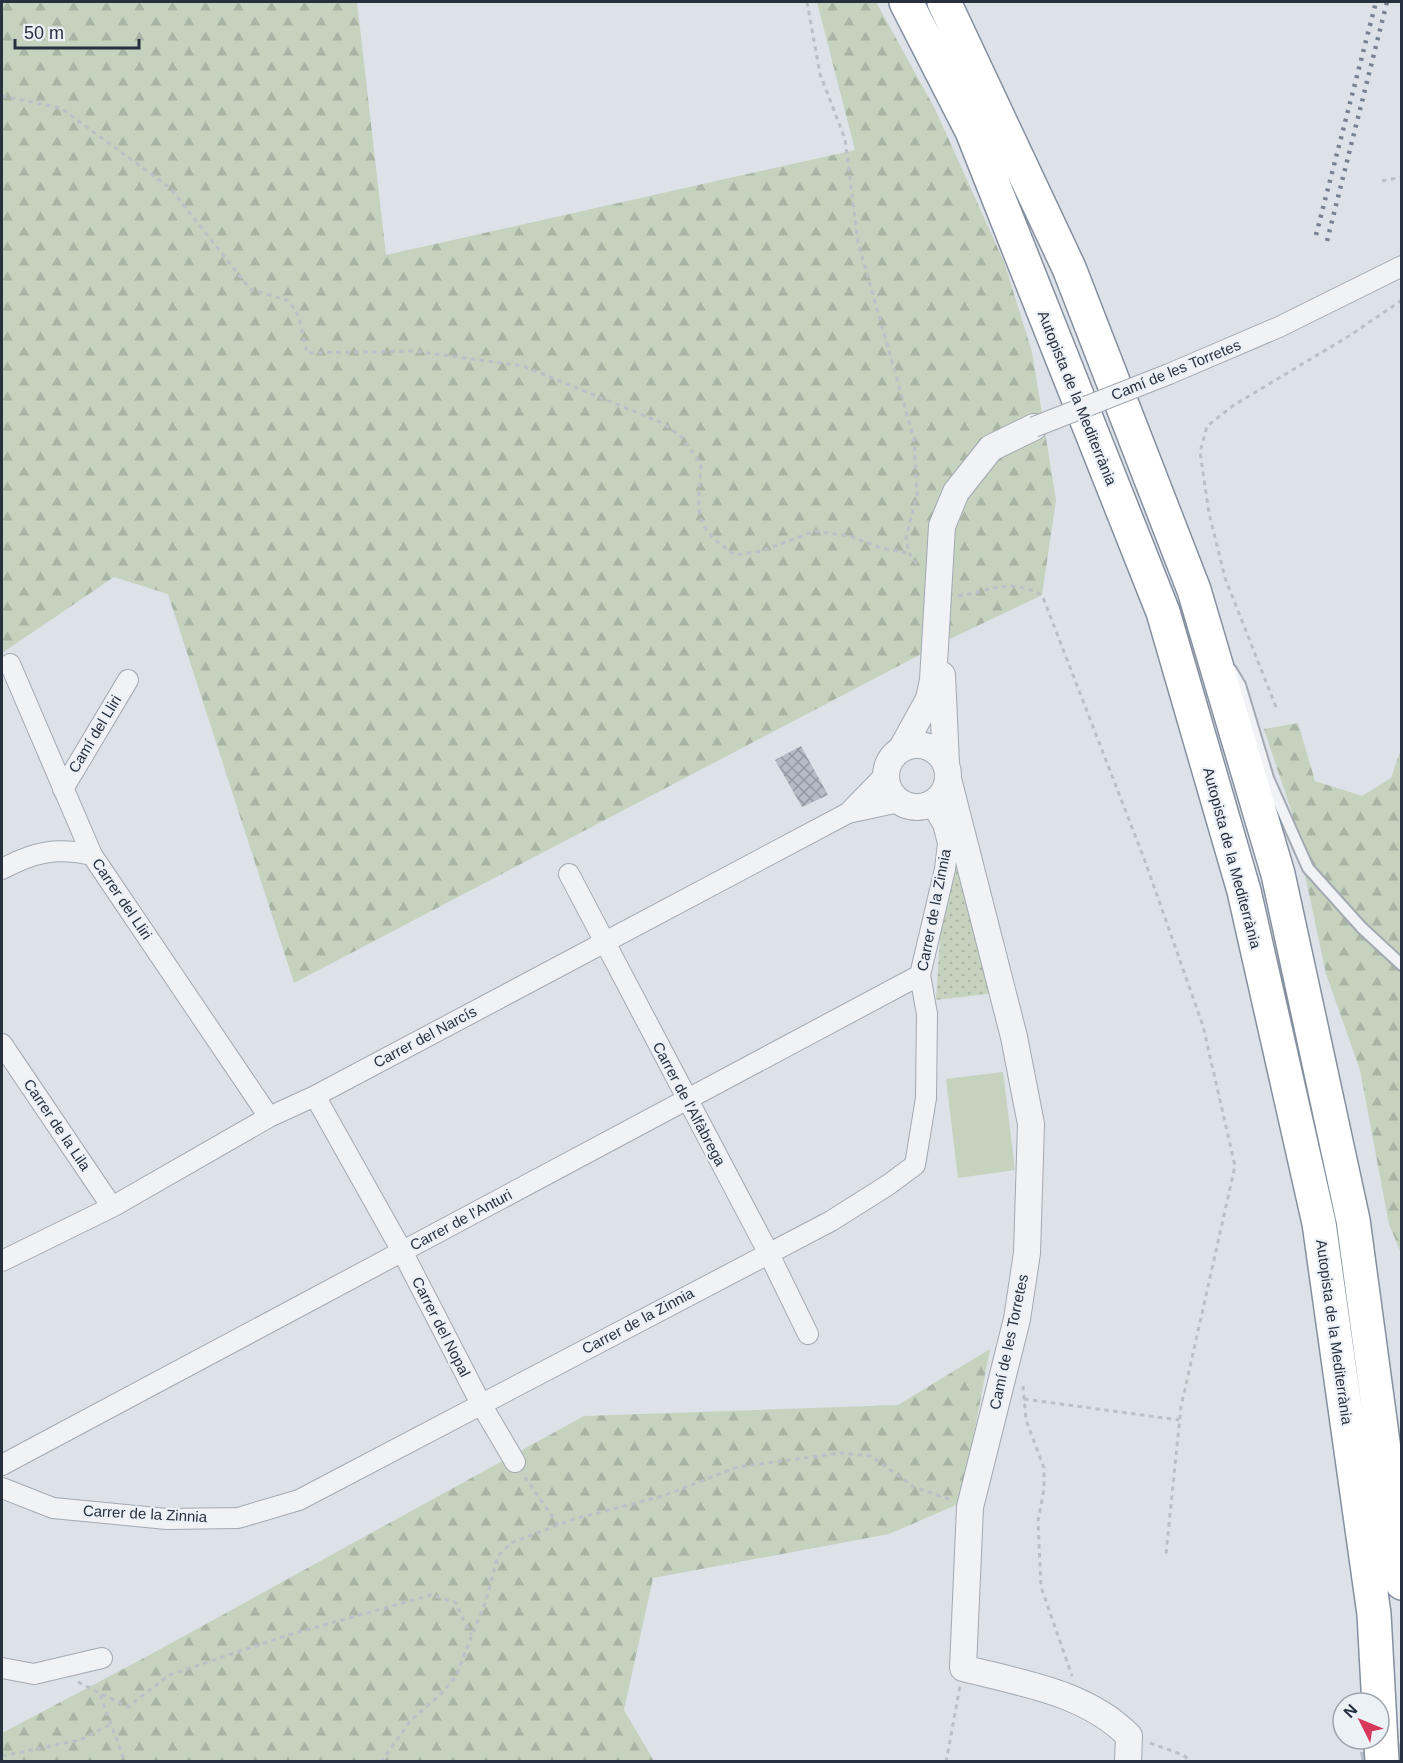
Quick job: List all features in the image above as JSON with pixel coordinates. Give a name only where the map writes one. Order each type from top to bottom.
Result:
[{"type":"highway","name":"Autopista de la Mediterrània","points":[[906,2],[972,131],[1163,612],[1244,891],[1319,1223],[1374,1614],[1382,1761]]},
{"type":"highway","points":[[944,2],[1068,268],[1194,590],[1278,874],[1353,1220],[1401,1582]]},
{"type":"street","name":"Camí de les Torretes","points":[[902,748],[929,699],[933,680],[942,526],[956,492],[991,448],[1034,427],[1169,374],[1279,327],[1401,266]]},
{"type":"street","name":"Camí de les Torretes","points":[[936,624],[945,703],[947,772],[1014,1037],[1031,1124],[1027,1253],[1017,1319],[970,1507],[963,1668]]},
{"type":"street","name":"Carrer del Lliri","points":[[10,664],[93,855],[269,1117]]},
{"type":"street","name":"Camí del Lliri","points":[[63,789],[128,680]]},
{"type":"street","points":[[923,745],[933,748],[947,772],[943,794],[931,804],[915,807],[899,802],[887,785],[886,774],[891,759],[902,748],[923,745]]},
{"type":"street","name":"Carrer del Narcís","points":[[848,813],[886,774]]},
{"type":"street","name":"Carrer del Narcís","points":[[2,1261],[112,1207],[269,1117],[315,1096],[848,813],[899,802]]},
{"type":"street","name":"Carrer de la Zinnia","points":[[9,1491],[53,1508],[167,1519],[238,1518],[299,1500],[768,1252],[831,1221],[915,1165],[926,1098],[927,1014],[920,975],[945,869],[948,843],[943,824],[931,804]]},
{"type":"street","points":[[2,869],[27,856],[66,849],[93,855]]},
{"type":"street","name":"Carrer de l'Alfàbrega","points":[[569,874],[768,1252],[808,1334]]},
{"type":"street","name":"Carrer de l'Anturi","points":[[5,1463],[920,975]]},
{"type":"street","name":"Carrer de la Lila","points":[[2,1044],[112,1207]]},
{"type":"street","name":"Carrer del Nopal","points":[[315,1096],[402,1251],[481,1404],[517,1465]]},
{"type":"street","points":[[5,1463],[9,1491]]},
{"type":"street","points":[[2,1668],[34,1674],[102,1658]]},
{"type":"street","points":[[963,1668],[1066,1695],[1109,1717],[1129,1736],[1128,1761]]},
{"type":"lane","points":[[1207,636],[1240,684],[1268,778],[1308,868],[1362,928],[1401,965]]},
{"type":"path","points":[[2,96],[61,108],[170,188],[250,290],[289,301],[300,317],[307,353],[413,351],[523,366],[660,422],[680,435],[701,464],[698,514],[710,537],[735,555],[761,551],[815,531],[850,536],[881,548],[909,554],[906,538],[917,494],[914,439],[858,242],[845,139],[820,74],[807,2]]},
{"type":"path","points":[[1382,181],[1401,177]]},
{"type":"path","points":[[1276,707],[1225,578],[1200,452],[1207,426],[1234,405],[1349,336],[1401,300]]},
{"type":"path","points":[[937,593],[959,597],[1003,585],[1023,585],[1042,595],[1141,850],[1203,1026],[1235,1166],[1179,1420],[1166,1554]]},
{"type":"path","points":[[1066,1695],[1072,1674],[1041,1587],[1038,1521],[1044,1489],[1044,1468],[1026,1420],[1024,1399],[1179,1420]]},
{"type":"path","points":[[381,1761],[411,1720],[441,1694],[456,1676],[486,1600],[498,1557],[511,1543],[558,1525],[663,1496],[737,1467],[841,1453],[871,1456],[914,1487],[970,1507]]},
{"type":"path","points":[[517,1465],[558,1525]]},
{"type":"path","points":[[52,1670],[128,1707],[169,1675],[285,1636],[431,1595],[455,1602],[472,1636]]},
{"type":"path","points":[[946,1761],[963,1668]]},
{"type":"path","points":[[99,1693],[124,1761]]},
{"type":"path","points":[[2,1755],[81,1740],[111,1724]]},
{"type":"path","points":[[1129,1736],[1183,1755],[1192,1761]]},
{"type":"green space","points":[[2,2],[357,2],[386,255],[855,150],[817,2],[876,2],[935,109],[1004,262],[1032,352],[1056,500],[1042,595],[950,639],[294,983],[168,594],[114,577],[2,653]]},
{"type":"green space","points":[[1298,723],[1315,781],[1362,796],[1391,778],[1401,749],[1401,1253],[1389,1224],[1360,1070],[1326,974],[1292,813],[1264,729]]},
{"type":"green space","points":[[945,862],[972,868],[996,993],[936,1000]]},
{"type":"green space","points":[[1003,1072],[1015,1170],[958,1178],[946,1079]]},
{"type":"green space","points":[[990,1349],[961,1503],[889,1534],[653,1578],[624,1710],[654,1761],[2,1762],[2,1733],[144,1658],[584,1416],[898,1405]]},
{"type":"building","points":[[801,746],[828,795],[802,807],[775,760]]},
{"type":"tunnel","points":[[1362,1762],[1402,1753]]},
{"type":"railway","points":[[1316,235],[1376,2]]},
{"type":"railway","points":[[1327,241],[1387,2]]}]
